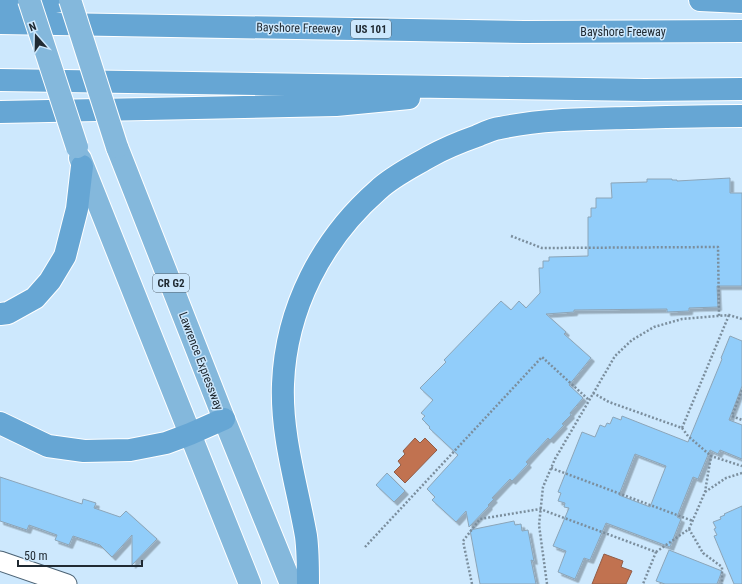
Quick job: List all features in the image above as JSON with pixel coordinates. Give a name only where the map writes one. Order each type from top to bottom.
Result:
[{"type":"highway","points":[[29,0],[79,156],[250,584]]},
{"type":"highway","points":[[0,10],[69,0]]},
{"type":"highway","name":"Lawrence Expressway","points":[[69,0],[117,147],[224,419],[291,584]]},
{"type":"highway","points":[[700,0],[742,2]]},
{"type":"highway","name":"Bayshore Freeway","points":[[0,23],[524,32],[742,31]]},
{"type":"highway","points":[[0,80],[516,88],[742,89]]},
{"type":"highway","points":[[0,112],[336,106],[516,88]]},
{"type":"highway","points":[[308,584],[306,538],[288,449],[285,424],[283,400],[285,359],[295,316],[312,274],[331,242],[349,218],[379,189],[403,171],[445,148],[498,128],[558,119],[742,116]]},
{"type":"highway","points":[[0,314],[8,313],[35,298],[50,281],[65,256],[77,208],[79,156]]},
{"type":"highway","points":[[0,423],[48,446],[84,451],[130,450],[166,443],[224,419]]},
{"type":"street","points":[[0,562],[67,584]]},
{"type":"path","points":[[511,236],[542,248],[718,247],[719,316]]},
{"type":"path","points":[[682,428],[729,315]]},
{"type":"path","points":[[547,584],[539,525],[543,487],[555,459],[614,356],[632,340],[654,327],[682,319],[729,315],[742,319]]},
{"type":"path","points":[[365,547],[542,357],[589,400]]},
{"type":"path","points":[[742,390],[732,416],[742,420]]},
{"type":"path","points":[[593,393],[609,402],[682,428],[688,436],[711,456],[742,466]]},
{"type":"path","points":[[643,584],[656,552],[689,529],[705,492],[711,456]]},
{"type":"path","points":[[551,468],[692,521]]},
{"type":"path","points":[[705,492],[726,478],[742,473]]},
{"type":"path","points":[[472,584],[463,540],[480,519],[540,509],[656,552]]},
{"type":"path","points":[[689,529],[704,553],[722,567],[722,584]]},
{"type":"shaded area","points":[[415,438],[420,443],[425,438],[437,450],[405,483],[394,472],[401,465],[398,461],[405,454],[403,451]]},
{"type":"shaded area","points":[[604,554],[623,561],[621,567],[632,571],[626,584],[592,584]]},
{"type":"building","points":[[730,178],[730,193],[742,193],[742,286],[717,286],[718,307],[689,308],[689,311],[667,312],[667,309],[574,310],[574,312],[546,314],[566,332],[564,334],[591,358],[569,385],[583,398],[570,413],[571,415],[562,424],[564,425],[550,440],[548,438],[526,462],[528,464],[512,481],[510,479],[492,498],[494,499],[488,505],[489,506],[469,527],[466,511],[456,522],[432,500],[435,497],[427,489],[458,455],[429,428],[430,427],[422,419],[425,416],[421,413],[433,400],[420,388],[446,362],[444,360],[501,301],[511,310],[519,301],[526,308],[540,293],[539,268],[543,268],[543,261],[549,261],[549,257],[588,256],[588,217],[591,217],[591,208],[596,208],[596,198],[612,198],[611,183],[647,182],[647,179],[672,179],[677,181]]},
{"type":"building","points":[[730,336],[742,341],[742,386],[729,420],[742,425],[742,459],[720,450],[718,454],[710,450],[698,479],[693,477],[677,517],[681,519],[670,547],[606,523],[590,560],[584,558],[575,579],[558,572],[566,551],[553,546],[569,508],[564,507],[565,503],[558,501],[561,493],[558,492],[582,432],[595,437],[600,425],[605,427],[607,423],[610,424],[613,417],[621,420],[622,416],[688,442],[722,359],[721,358]],"holes":[[[635,454],[666,466],[650,507],[619,495]]]},
{"type":"building","points":[[387,473],[405,491],[394,502],[376,485]]},
{"type":"building","points":[[0,477],[82,504],[83,499],[96,503],[94,508],[120,517],[126,511],[157,539],[132,565],[132,535],[112,557],[100,545],[73,536],[69,545],[55,540],[57,535],[29,525],[27,530],[0,521]]},
{"type":"building","points":[[742,506],[742,584],[734,584],[714,536],[717,535],[713,522],[721,519],[720,517],[725,515],[724,514]]},
{"type":"building","points":[[514,521],[515,525],[521,524],[522,531],[528,530],[534,561],[531,560],[536,584],[480,584],[470,530]]},
{"type":"building","points":[[669,550],[722,571],[717,584],[665,584],[656,581]]}]
